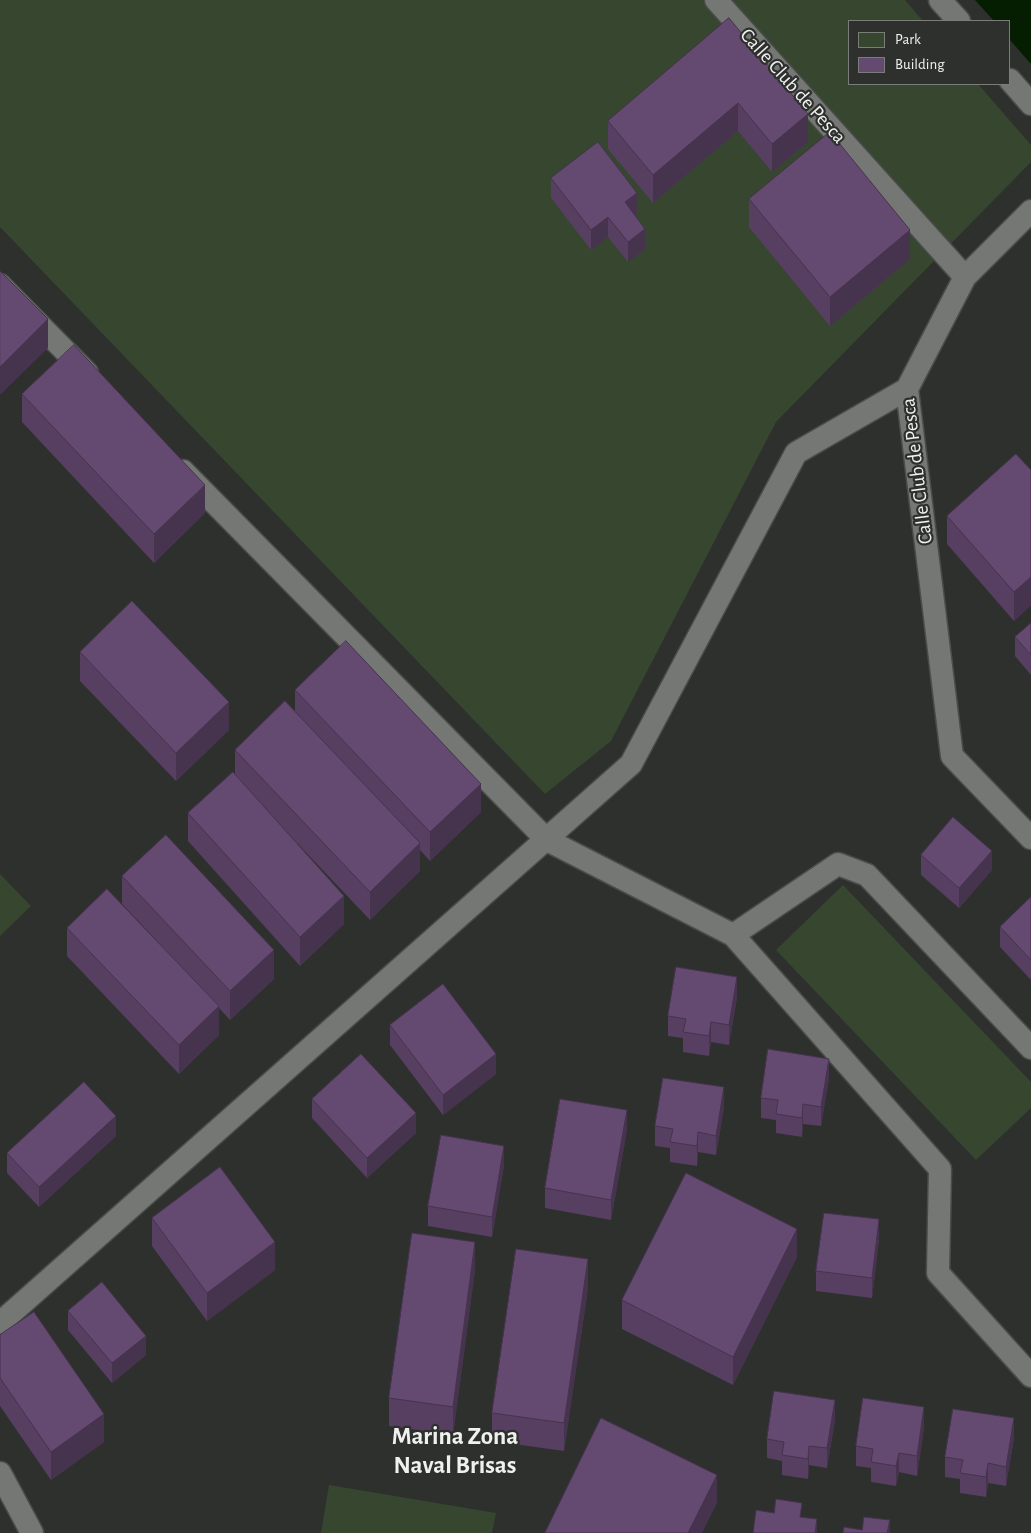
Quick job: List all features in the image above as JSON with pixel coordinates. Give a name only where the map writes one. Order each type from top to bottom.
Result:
[{"type":"lane","name":"Calle Club de Pesca","points":[[716,0],[965,277],[907,389],[952,756],[1031,838]]},
{"type":"lane","points":[[940,0],[958,20]]},
{"type":"lane","points":[[1011,81],[1031,104]]},
{"type":"lane","points":[[965,277],[1031,211]]},
{"type":"lane","points":[[0,285],[98,384]]},
{"type":"lane","points":[[0,1323],[631,764],[796,453],[907,389]]},
{"type":"lane","points":[[168,456],[547,840],[733,935],[940,1168],[938,1272],[1031,1376]]},
{"type":"lane","points":[[733,935],[838,864],[860,872],[867,875],[1031,1048]]},
{"type":"lane","points":[[0,1473],[32,1533]]},
{"type":"green space","points":[[0,0],[905,0],[922,20],[848,20],[848,85],[979,85],[1031,145],[1031,162],[776,422],[611,741],[545,794],[0,227]]},
{"type":"green space","points":[[0,874],[31,906],[0,936]]},
{"type":"green space","points":[[843,885],[1031,1082],[1031,1108],[976,1160],[776,950]]},
{"type":"green space","points":[[329,1485],[496,1513],[492,1533],[321,1533]]},
{"type":"shaded area","points":[[975,0],[1031,0],[1031,64],[1011,41],[1011,20],[993,20]]},
{"type":"building","points":[[729,18],[808,114],[772,144],[738,103],[653,175],[608,121]]},
{"type":"building","points":[[830,132],[910,230],[830,297],[749,199]]},
{"type":"building","points":[[598,142],[637,193],[625,202],[645,229],[628,242],[608,217],[591,230],[551,178]]},
{"type":"building","points":[[0,271],[48,319],[0,367]]},
{"type":"building","points":[[74,345],[205,485],[154,534],[22,394]]},
{"type":"building","points":[[1016,454],[1031,470],[1031,577],[1014,592],[947,516]]},
{"type":"building","points":[[132,601],[229,702],[176,753],[80,652]]},
{"type":"building","points":[[1031,623],[1031,655],[1015,637]]},
{"type":"building","points":[[346,641],[481,784],[430,832],[295,690]]},
{"type":"building","points":[[285,701],[420,843],[370,892],[235,750]]},
{"type":"building","points":[[233,772],[344,896],[300,937],[188,813]]},
{"type":"building","points":[[953,817],[992,851],[959,888],[921,855]]},
{"type":"building","points":[[166,835],[274,950],[230,991],[122,876]]},
{"type":"building","points":[[107,889],[219,1006],[179,1045],[67,928]]},
{"type":"building","points":[[1031,897],[1031,960],[1000,927]]},
{"type":"building","points":[[676,967],[737,977],[729,1025],[711,1022],[709,1036],[683,1032],[686,1019],[668,1016]]},
{"type":"building","points":[[443,984],[496,1054],[443,1095],[390,1025]]},
{"type":"building","points":[[768,1049],[829,1059],[821,1107],[803,1104],[802,1118],[776,1114],[778,1100],[761,1098]]},
{"type":"building","points":[[361,1054],[416,1113],[367,1158],[312,1099]]},
{"type":"building","points":[[663,1078],[724,1087],[716,1136],[698,1132],[697,1146],[670,1142],[673,1129],[655,1126]]},
{"type":"building","points":[[84,1082],[116,1116],[39,1187],[7,1153]]},
{"type":"building","points":[[560,1099],[627,1110],[611,1200],[545,1188]]},
{"type":"building","points":[[441,1135],[504,1146],[492,1217],[428,1206]]},
{"type":"building","points":[[220,1167],[275,1242],[207,1293],[152,1218]]},
{"type":"building","points":[[686,1173],[797,1229],[733,1357],[622,1300]]},
{"type":"building","points":[[824,1213],[879,1219],[872,1278],[816,1271]]},
{"type":"building","points":[[412,1233],[475,1242],[453,1407],[389,1398]]},
{"type":"building","points":[[516,1249],[588,1259],[564,1423],[492,1413]]},
{"type":"building","points":[[102,1282],[146,1336],[112,1363],[68,1311]]},
{"type":"building","points":[[34,1312],[104,1414],[51,1452],[0,1378],[0,1335]]},
{"type":"building","points":[[774,1391],[835,1400],[827,1448],[809,1446],[808,1459],[782,1455],[784,1442],[767,1439]]},
{"type":"building","points":[[863,1398],[924,1407],[917,1456],[899,1453],[896,1466],[871,1462],[873,1449],[856,1446]]},
{"type":"building","points":[[953,1409],[1014,1418],[1006,1467],[988,1463],[986,1477],[960,1473],[963,1460],[945,1457]]},
{"type":"building","points":[[601,1418],[717,1475],[688,1533],[545,1533]]},
{"type":"building","points":[[776,1499],[802,1503],[800,1517],[817,1519],[815,1533],[753,1533],[756,1510],[774,1513]]},
{"type":"building","points":[[864,1517],[890,1520],[887,1533],[843,1533],[844,1527],[862,1530]]},
{"type":"district","name":"Marina Zona Naval Brisas","points":[[455,1450]]}]
